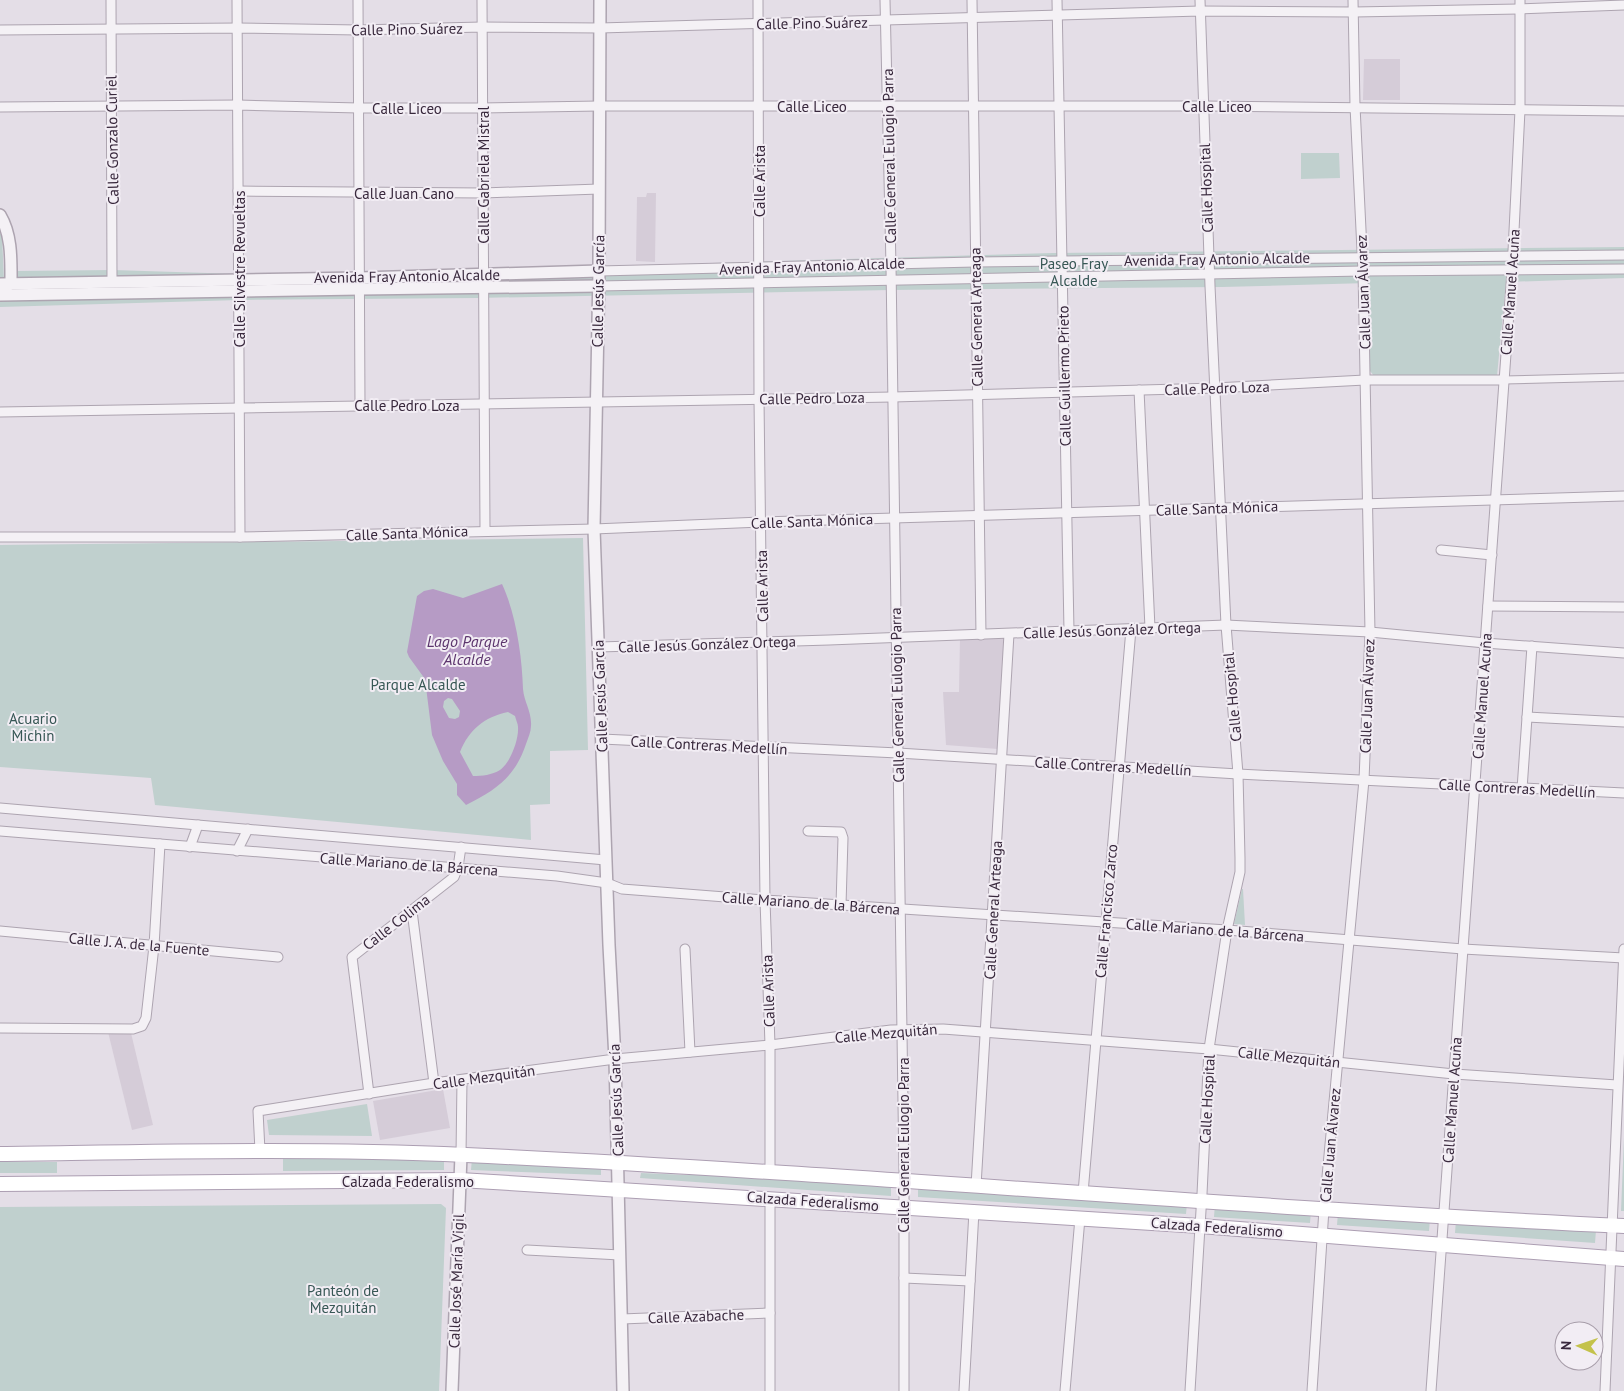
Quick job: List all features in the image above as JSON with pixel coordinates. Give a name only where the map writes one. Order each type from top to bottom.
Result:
[{"type":"main road","name":"Calzada Federalismo","points":[[0,1154],[260,1151],[461,1155],[904,1180],[1201,1201],[1618,1226]]},
{"type":"main road","name":"Calzada Federalismo","points":[[0,1184],[460,1180],[1322,1234],[1617,1258]]},
{"type":"street","name":"Calle Gonzalo Curiel","points":[[111,0],[112,281]]},
{"type":"street","name":"Calle Silvestre Revueltas","points":[[237,0],[240,537]]},
{"type":"street","points":[[358,0],[360,405]]},
{"type":"street","name":"Calle Gabriela Mistral","points":[[482,0],[484,530]]},
{"type":"street","name":"Calle Jesús García","points":[[600,0],[599,286],[594,529],[615,1059],[623,1391]]},
{"type":"street","name":"Calle Arista","points":[[758,0],[759,399],[765,900],[770,1045],[770,1172]]},
{"type":"street","name":"Calle General Eulogio Parra","points":[[885,0],[897,638],[904,1180],[904,1391]]},
{"type":"street","name":"Calle General Arteaga","points":[[972,0],[981,635]]},
{"type":"street","name":"Calle Guillermo Prieto","points":[[1056,0],[1069,632]]},
{"type":"street","name":"Calle Hospital","points":[[1190,1391],[1209,1049],[1227,930],[1240,872],[1238,774],[1226,625],[1209,260],[1202,106],[1200,0]]},
{"type":"street","name":"Calle Juan Álvarez","points":[[1312,1391],[1324,1208],[1364,780],[1370,632],[1363,271],[1354,106],[1353,0]]},
{"type":"street","name":"Calle Pino Suárez","points":[[0,30],[111,28],[358,30],[482,27],[600,28],[1200,11],[1354,12],[1520,5],[1624,5]]},
{"type":"street","name":"Calle Manuel Acuña","points":[[1431,1391],[1512,271],[1520,110],[1520,5]]},
{"type":"street","name":"Calle Liceo","points":[[0,107],[238,105],[359,108],[599,106],[1354,106],[1624,111]]},
{"type":"street","name":"Calle Juan Cano","points":[[238,191],[482,194],[599,190]]},
{"type":"street","points":[[0,215],[7,230],[6,283],[3,290],[0,290]]},
{"type":"street","name":"Avenida Fray Antonio Alcalde","points":[[0,295],[239,285],[360,283],[483,274],[599,271],[975,262],[1624,255]]},
{"type":"street","name":"Avenida Fray Antonio Alcalde","points":[[360,283],[483,288],[1363,271],[1624,269]]},
{"type":"street","name":"Avenida Fray Antonio Alcalde","points":[[6,283],[112,281],[239,285]]},
{"type":"street","name":"Calle Pedro Loza","points":[[0,412],[893,397],[1215,388],[1365,380],[1504,380],[1624,376]]},
{"type":"street","points":[[1139,390],[1150,628]]},
{"type":"street","name":"Calle Santa Mónica","points":[[0,537],[240,537],[594,529],[761,522],[1624,496]]},
{"type":"street","points":[[1441,550],[1492,555]]},
{"type":"street","points":[[1488,606],[1624,607]]},
{"type":"street","name":"Calle Jesús González Ortega","points":[[599,647],[1226,625],[1370,632],[1624,653]]},
{"type":"street","name":"Calle Francisco Zarco","points":[[1083,1193],[1131,629]]},
{"type":"street","name":"Calle General Arteaga","points":[[976,1186],[1009,634]]},
{"type":"street","points":[[1522,789],[1532,646]]},
{"type":"street","points":[[1527,717],[1624,722]]},
{"type":"street","name":"Calle Contreras Medellín","points":[[602,740],[898,753],[1238,774],[1624,794]]},
{"type":"street","name":"Calle Mariano de la Bárcena","points":[[0,808],[606,860]]},
{"type":"street","points":[[190,847],[198,825]]},
{"type":"street","points":[[237,851],[248,829]]},
{"type":"street","name":"Calle Mariano de la Bárcena","points":[[0,831],[558,876],[607,883],[622,889],[765,900],[1227,930],[1463,949],[1624,955]]},
{"type":"street","points":[[808,831],[841,832],[843,838],[841,905]]},
{"type":"street","points":[[0,1028],[133,1029],[142,1026],[146,1018],[154,946],[160,844]]},
{"type":"street","name":"Calle Colima","points":[[369,1094],[351,960],[354,955],[454,877],[458,867],[461,847]]},
{"type":"street","points":[[412,911],[434,1084]]},
{"type":"street","name":"Calle J. A. de la Fuente","points":[[0,931],[278,957]]},
{"type":"street","points":[[685,949],[690,1052]]},
{"type":"street","points":[[1605,1391],[1617,1258],[1617,1085],[1624,955]]},
{"type":"street","name":"Calle Mezquitán","points":[[260,1151],[258,1111],[615,1059],[770,1045],[902,1030],[943,1028],[1209,1049],[1454,1074],[1617,1085]]},
{"type":"street","name":"Calle José María Vigil","points":[[452,1391],[462,1080]]},
{"type":"street","points":[[770,1198],[770,1391]]},
{"type":"street","points":[[964,1391],[974,1212]]},
{"type":"street","points":[[1065,1391],[1080,1218]]},
{"type":"street","points":[[528,1250],[620,1255]]},
{"type":"street","points":[[904,1278],[970,1281]]},
{"type":"street","name":"Calle Azabache","points":[[622,1319],[770,1313]]},
{"type":"shaded area","points":[[1364,59],[1400,59],[1400,100],[1363,100]]},
{"type":"shaded area","points":[[647,193],[656,193],[655,262],[636,261],[637,197],[646,197]]},
{"type":"shaded area","points":[[1005,637],[998,749],[946,745],[943,692],[959,692],[960,638]]},
{"type":"shaded area","points":[[108,1032],[131,1033],[153,1125],[132,1130]]},
{"type":"shaded area","points":[[443,1089],[450,1128],[380,1140],[373,1101]]},
{"type":"green space","points":[[1301,153],[1339,153],[1340,178],[1301,179]]},
{"type":"green space","points":[[0,233],[2,236],[4,280],[0,280]]},
{"type":"green space","name":"Paseo Fray Alcalde","points":[[1624,247],[1624,278],[1506,282],[1497,376],[1375,377],[1370,371],[1368,283],[1222,287],[239,300],[0,307],[0,284],[12,283],[12,271],[113,270],[239,274],[477,270],[1053,253]]},
{"type":"green space","name":"Parque Alcalde","points":[[583,538],[588,750],[550,751],[550,804],[530,805],[531,840],[155,805],[151,778],[0,767],[0,545]]},
{"type":"green space","points":[[1243,889],[1245,925],[1234,924]]},
{"type":"green space","points":[[367,1104],[372,1136],[269,1135],[267,1120]]},
{"type":"green space","points":[[1624,1138],[1624,1211],[1621,1211]]},
{"type":"green space","points":[[444,1157],[444,1170],[283,1171],[283,1159]]},
{"type":"green space","points":[[472,1158],[601,1164],[601,1175],[471,1170]]},
{"type":"green space","points":[[0,1162],[57,1162],[57,1173],[0,1173]]},
{"type":"green space","points":[[708,1171],[891,1183],[891,1196],[640,1178],[641,1173],[687,1175]]},
{"type":"green space","points":[[918,1185],[1187,1203],[1186,1214],[918,1197]]},
{"type":"green space","name":"Panteón de Mezquitán","points":[[441,1204],[446,1208],[439,1391],[0,1391],[0,1207]]},
{"type":"green space","points":[[1215,1204],[1311,1211],[1310,1223],[1214,1217]]},
{"type":"green space","points":[[1338,1213],[1430,1219],[1429,1231],[1337,1225]]},
{"type":"green space","points":[[1456,1220],[1596,1230],[1595,1243],[1455,1233]]},
{"type":"water","name":"Lago Parque Alcalde","points":[[502,584],[515,622],[520,649],[524,694],[531,721],[530,733],[521,755],[510,774],[495,788],[466,805],[457,795],[457,784],[443,761],[432,735],[425,679],[407,652],[417,596],[424,591],[433,589],[463,598]],"holes":[[[448,698],[452,699],[460,711],[459,717],[455,719],[449,718],[443,707],[444,701]],[[508,712],[515,716],[518,727],[517,738],[510,757],[504,767],[497,772],[473,776],[460,752],[464,744],[478,726],[492,717]]]},
{"type":"park label","name":"Acuario Michin","points":[[33,726]]}]
